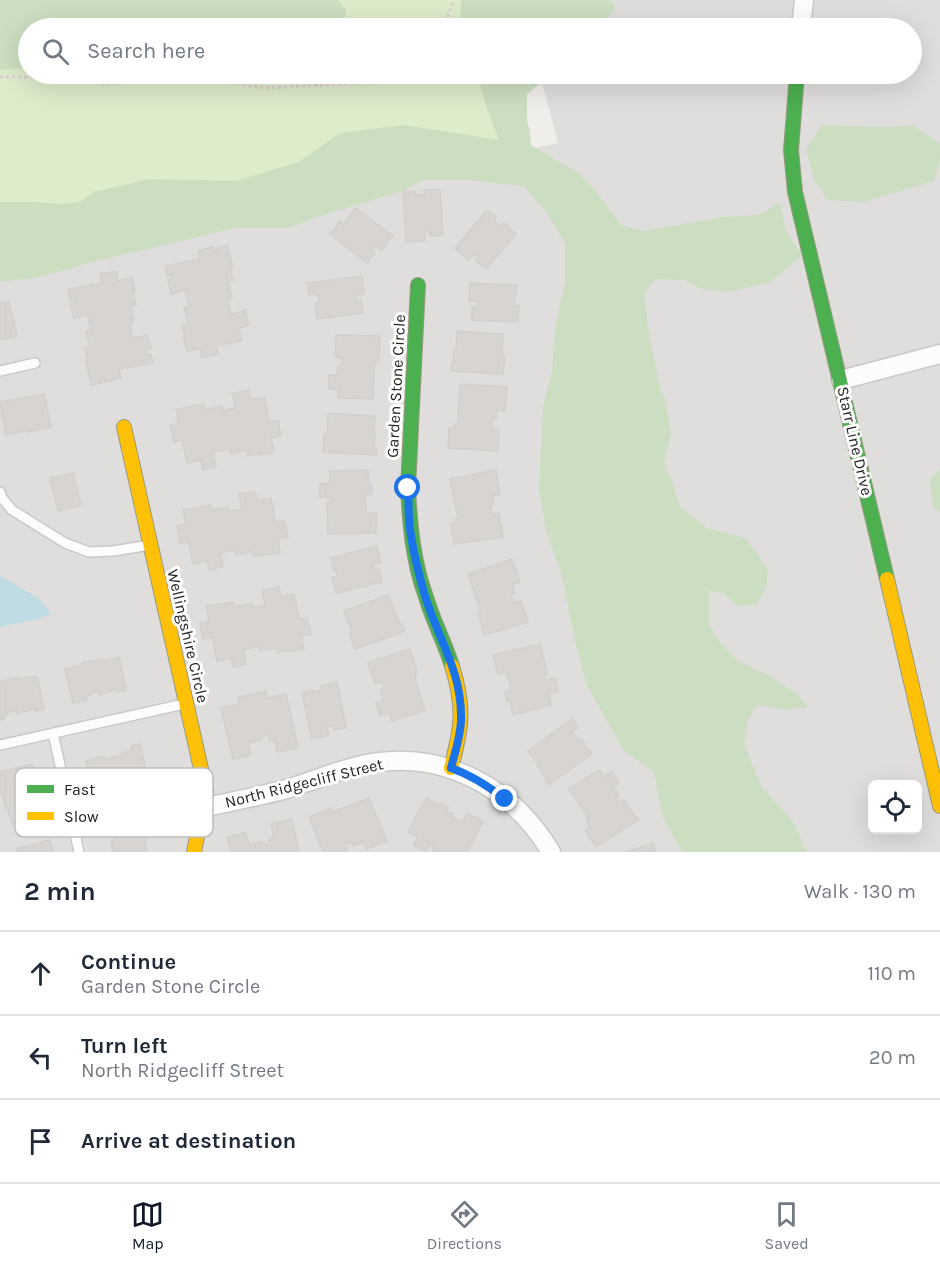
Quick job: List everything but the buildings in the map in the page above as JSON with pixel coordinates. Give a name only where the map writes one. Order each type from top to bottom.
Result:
[{"type":"street","points":[[802,18],[804,0]]},
{"type":"street","name":"Starr Line Drive","points":[[796,84],[791,150],[795,192],[940,806]]},
{"type":"street","name":"Garden Stone Circle","points":[[418,285],[408,488],[409,522],[417,567],[426,598],[452,662],[459,691],[460,733],[451,768]]},
{"type":"street","points":[[841,380],[940,354]]},
{"type":"street","name":"Wellingshire Circle","points":[[124,427],[201,768]]},
{"type":"street","name":"North Ridgecliff Street","points":[[213,806],[283,790],[367,764],[409,761],[436,764],[462,772],[488,786],[505,799],[532,825],[551,852]]},
{"type":"street","name":"Wellingshire Circle","points":[[194,852],[197,837]]},
{"type":"lane","points":[[0,371],[35,363]]},
{"type":"lane","points":[[0,492],[12,510],[65,543],[88,552],[113,551],[150,545]]},
{"type":"lane","points":[[0,745],[187,703]]},
{"type":"lane","points":[[53,733],[61,768]]},
{"type":"lane","points":[[76,837],[79,852]]},
{"type":"path","points":[[447,18],[454,0]]},
{"type":"path","points":[[0,77],[18,77]]},
{"type":"path","points":[[241,84],[262,88],[346,84]]},
{"type":"shaded area","points":[[521,0],[940,0],[940,852],[0,852],[0,264],[558,143],[543,84],[922,84],[922,18],[526,18]]},
{"type":"green space","points":[[0,0],[491,0],[495,18],[18,18],[18,84],[509,84],[522,141],[0,251]]},
{"type":"green space","points":[[0,0],[338,0],[346,10],[345,18],[18,18],[18,69],[0,70]]},
{"type":"green space","points":[[461,0],[610,0],[615,7],[608,18],[460,18]]},
{"type":"green space","points":[[480,84],[539,84],[527,94],[527,121],[531,145],[580,174],[621,225],[644,231],[722,217],[758,215],[780,203],[786,232],[803,255],[770,282],[728,292],[701,289],[684,280],[655,279],[644,294],[648,328],[660,388],[666,402],[671,434],[664,462],[680,507],[707,528],[745,538],[768,569],[766,587],[756,605],[737,606],[723,593],[709,591],[709,625],[719,641],[738,661],[768,675],[796,693],[808,707],[786,710],[757,705],[748,720],[744,744],[761,786],[795,824],[808,852],[682,852],[662,815],[654,772],[624,751],[587,685],[575,641],[561,572],[547,534],[539,489],[543,406],[552,372],[556,323],[565,283],[565,244],[547,213],[524,186],[469,180],[423,180],[405,190],[289,228],[236,228],[35,278],[0,282],[0,202],[63,204],[80,202],[93,192],[150,179],[236,181],[299,162],[340,133],[404,125],[499,140]]},
{"type":"green space","points":[[822,125],[889,127],[913,125],[940,144],[940,158],[934,181],[864,202],[828,200],[814,180],[806,149]]},
{"type":"green space","points":[[940,470],[940,512],[933,508],[930,479]]},
{"type":"water","points":[[0,576],[38,598],[51,614],[0,627]]},
{"type":"traffic: fast","points":[[796,84],[791,150],[795,192],[887,579]]},
{"type":"traffic: fast","points":[[418,285],[408,488],[410,516],[415,557],[422,584],[452,666]]},
{"type":"traffic: slow","points":[[124,427],[201,768]]},
{"type":"traffic: slow","points":[[887,579],[940,806]]},
{"type":"traffic: slow","points":[[451,768],[461,717],[459,694],[452,666]]},
{"type":"traffic: slow","points":[[194,852],[197,837]]},
{"type":"route","points":[[408,488],[410,531],[417,567],[426,598],[452,662],[460,699],[460,733],[451,768],[488,786],[505,799]]}]
